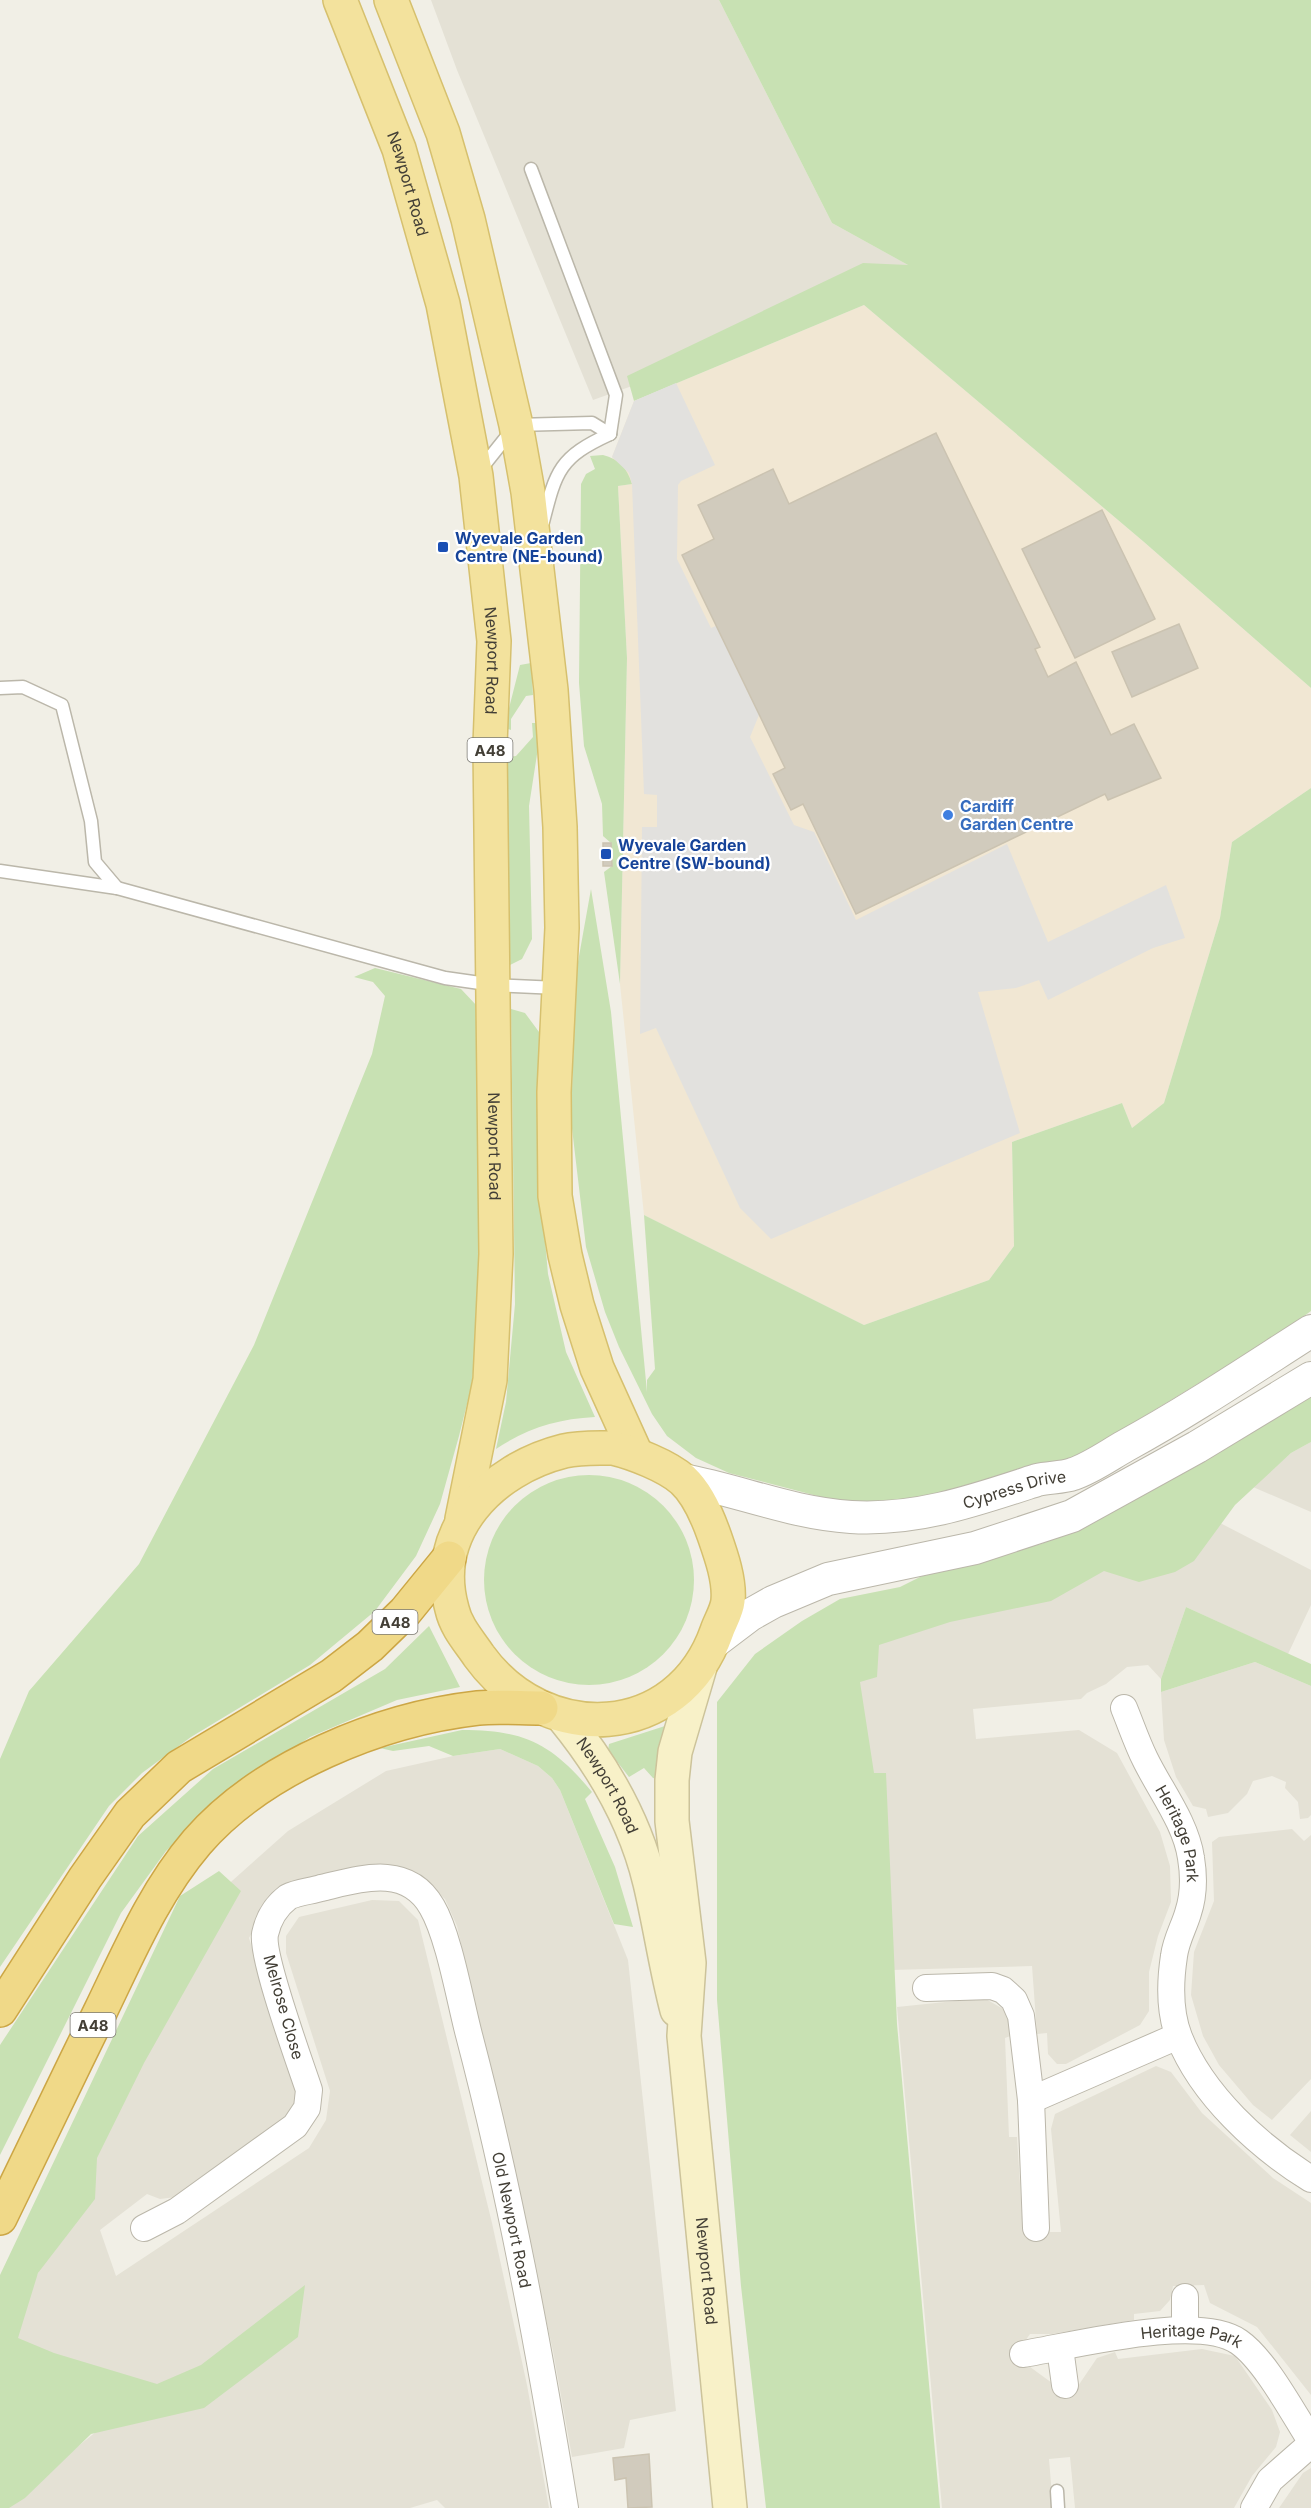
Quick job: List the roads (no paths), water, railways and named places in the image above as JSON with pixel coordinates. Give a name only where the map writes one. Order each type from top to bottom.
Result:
[{"type":"highway","name":"A48","points":[[0,2010],[85,1878],[130,1814],[179,1767],[331,1676],[370,1646],[405,1612],[449,1558]]},
{"type":"highway","name":"A48","points":[[0,2218],[138,1934],[172,1875],[198,1841],[228,1813],[263,1787],[318,1754],[373,1731],[406,1721],[480,1708],[552,1712]]},
{"type":"main road","name":"Newport Road","points":[[340,0],[399,149],[443,304],[476,476],[494,641],[490,745],[496,1254],[490,1380],[462,1519]]},
{"type":"main road","points":[[391,0],[443,133],[487,294],[516,425],[536,548],[553,717],[560,827],[562,928],[554,1092],[555,1184],[565,1255],[597,1368],[636,1454]]},
{"type":"main road","points":[[613,1448],[636,1454],[683,1480],[710,1524],[725,1577],[728,1602],[707,1655],[669,1697],[642,1712],[604,1721],[552,1712],[499,1676],[482,1659],[460,1628],[450,1600],[449,1558],[462,1519],[485,1492],[540,1459],[565,1451],[613,1448]]},
{"type":"main road","name":"Newport Road","points":[[707,1655],[675,1752],[672,1821],[689,1963],[684,2036],[730,2508]]},
{"type":"main road","name":"Newport Road","points":[[552,1712],[597,1760],[631,1825],[650,1884],[664,1962],[684,2036]]},
{"type":"street","name":"Cypress Drive","points":[[683,1480],[720,1487],[743,1497],[776,1505],[832,1515],[890,1516],[956,1507],[1040,1480],[1074,1474],[1168,1423],[1311,1331]]},
{"type":"street","points":[[707,1655],[766,1606],[828,1579],[975,1548],[1072,1516],[1197,1447],[1311,1378]]},
{"type":"street","name":"Heritage Park","points":[[1124,1708],[1144,1758],[1185,1836],[1191,1856],[1194,1883],[1189,1911],[1175,1947],[1171,1977],[1171,2005],[1178,2036],[1192,2062],[1218,2098],[1248,2130],[1311,2179]]},
{"type":"street","name":"Melrose Close","points":[[144,2228],[177,2211],[295,2126],[307,2108],[309,2090],[268,1960],[265,1936],[274,1912],[289,1896],[369,1876],[396,1878],[416,1889],[432,1906],[443,1937]]},
{"type":"street","name":"Old Newport Road","points":[[443,1937],[505,2180],[541,2363],[565,2508]]},
{"type":"street","points":[[926,1988],[992,1986],[1003,1990],[1014,2000],[1021,2016],[1031,2100],[1036,2228]]},
{"type":"street","points":[[1031,2100],[1178,2036]]},
{"type":"street","points":[[1185,2297],[1185,2329]]},
{"type":"street","name":"Heritage Park","points":[[1023,2354],[1185,2329],[1220,2333],[1239,2342],[1254,2356],[1311,2443],[1270,2480],[1254,2508]]},
{"type":"street","points":[[1060,2348],[1065,2385]]},
{"type":"lane","points":[[531,169],[616,395],[610,434]]},
{"type":"lane","points":[[476,476],[516,425],[592,423],[610,434]]},
{"type":"lane","points":[[536,548],[554,484],[565,461],[579,448],[610,434]]},
{"type":"lane","points":[[0,688],[23,687],[62,705],[91,821],[95,862],[117,888]]},
{"type":"lane","points":[[0,871],[117,888],[445,978],[494,985],[559,988]]},
{"type":"lane","points":[[1057,2492],[1058,2508]]},
{"type":"place","name":"Wyevale Garden Centre (NE-bound)","points":[[443,547]]},
{"type":"place","name":"Cardiff Garden Centre","points":[[948,815]]},
{"type":"place","name":"Wyevale Garden Centre (SW-bound)","points":[[606,854]]}]
